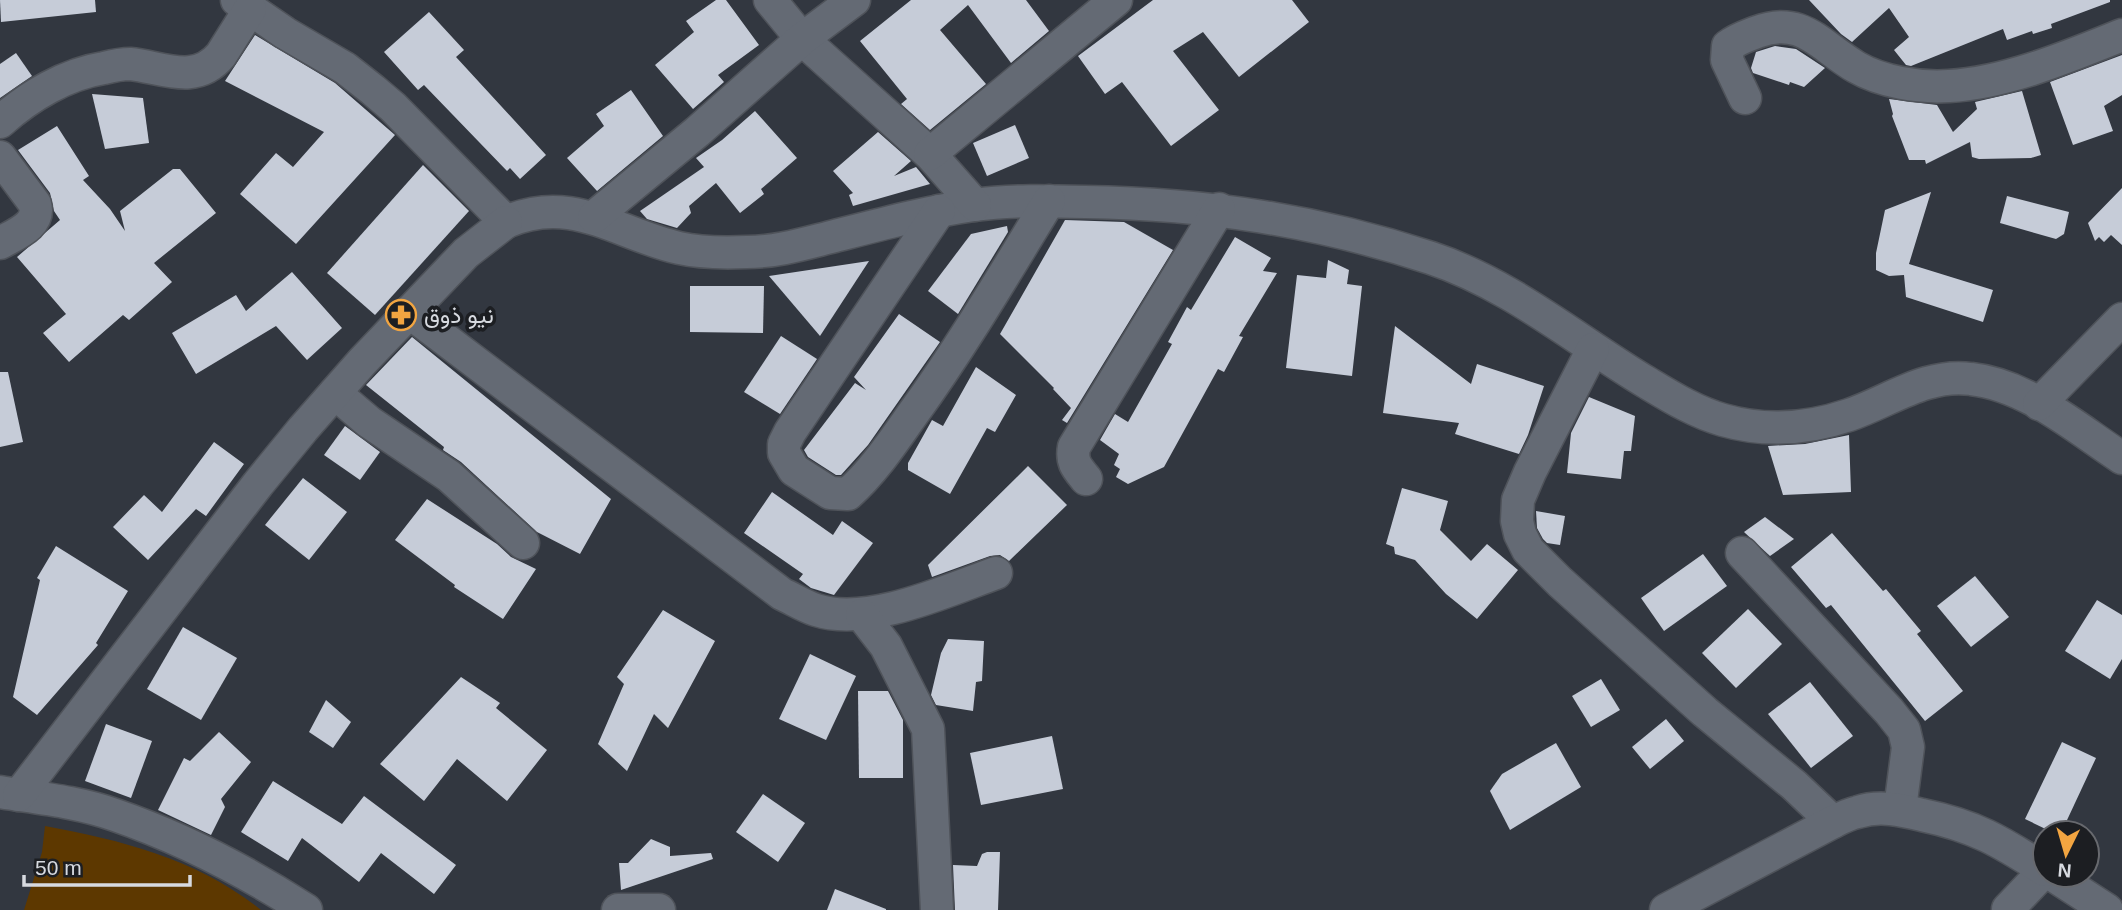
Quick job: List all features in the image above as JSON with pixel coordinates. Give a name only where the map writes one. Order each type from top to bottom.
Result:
[{"type":"street","points":[[770,0],[802,39],[881,107],[930,154],[975,205]]},
{"type":"street","points":[[594,217],[697,132],[802,39],[854,0]]},
{"type":"street","points":[[930,154],[1116,0]]},
{"type":"street","points":[[0,122],[43,90],[67,78],[100,68],[129,64],[180,74],[208,66],[221,55],[243,5],[345,68],[373,90],[506,222]]},
{"type":"street","points":[[1745,98],[1727,60],[1728,46],[1774,26],[1791,13],[1801,30],[1857,67],[1903,83],[1948,86],[2007,75],[2122,35]]},
{"type":"street","points":[[0,157],[35,204],[37,213],[25,229],[0,243]]},
{"type":"street","points":[[939,211],[784,444],[787,462],[794,470],[830,493],[848,494],[861,483],[903,429],[946,369],[1049,201]]},
{"type":"street","points":[[306,910],[243,873],[173,838],[84,806],[10,793],[335,393],[466,253],[506,222],[522,215],[548,211],[574,213],[594,217],[676,248],[738,253],[790,247],[939,211],[975,205],[1049,201],[1155,203],[1219,209],[1331,230],[1433,259],[1487,282],[1690,408],[1723,420],[1762,428],[1799,426],[1851,414],[1924,383],[1949,378],[1969,378],[2013,390],[2122,458]]},
{"type":"street","points":[[1086,479],[1076,467],[1072,456],[1074,447],[1219,209]]},
{"type":"street","points":[[409,312],[656,496],[782,594],[817,611],[862,615],[912,603],[996,573]]},
{"type":"street","points":[[2039,404],[2122,319]]},
{"type":"street","points":[[1592,349],[1518,500],[1517,521],[1528,550],[1705,712],[1794,785],[1833,822]]},
{"type":"street","points":[[335,393],[394,441],[449,476],[523,543]]},
{"type":"street","points":[[1742,553],[1904,730],[1908,747],[1900,809]]},
{"type":"street","points":[[862,615],[886,646],[928,729],[937,910]]},
{"type":"street","points":[[1666,910],[1833,822],[1860,811],[1900,809],[1954,821],[1985,834],[2031,862]]},
{"type":"street","points":[[2008,909],[2031,885]]},
{"type":"street","points":[[2075,889],[2107,910]]},
{"type":"street","points":[[618,910],[659,910]]},
{"type":"shaded area","points":[[45,826],[103,838],[159,854],[212,878],[261,910],[24,910],[42,852]]},
{"type":"building","points":[[0,0],[95,0],[96,12],[1,22]]},
{"type":"building","points":[[716,0],[726,0],[759,45],[718,75],[724,82],[693,109],[655,65],[694,32],[686,21]]},
{"type":"building","points":[[911,0],[1026,0],[1049,31],[1011,63],[968,5],[940,30],[986,84],[930,130],[901,104],[907,99],[860,41]]},
{"type":"building","points":[[1153,0],[1292,0],[1309,22],[1239,77],[1203,32],[1173,51],[1219,110],[1171,146],[1122,82],[1105,94],[1078,56]]},
{"type":"building","points":[[1809,0],[2110,2],[2051,24],[2052,28],[2033,34],[2032,31],[2007,40],[2003,29],[1911,66],[1906,65],[1894,50],[1909,37],[1889,8],[1852,42]]},
{"type":"building","points":[[429,12],[464,50],[456,57],[546,155],[520,179],[510,168],[507,171],[424,85],[418,90],[384,52]]},
{"type":"building","points":[[255,35],[335,83],[395,135],[296,244],[240,194],[276,153],[293,167],[324,132],[225,81]]},
{"type":"building","points":[[1775,46],[1796,49],[1825,68],[1804,87],[1753,73],[1751,68],[1756,52]]},
{"type":"building","points":[[16,53],[32,76],[0,98],[0,64]]},
{"type":"building","points":[[2122,55],[2122,95],[2104,106],[2113,131],[2073,145],[2050,82]]},
{"type":"building","points":[[631,90],[663,136],[597,191],[567,158],[604,126],[596,114]]},
{"type":"building","points":[[2022,91],[2041,155],[2031,158],[1979,159],[1972,157],[1970,142],[1926,164],[1925,160],[1909,160],[1892,116],[1889,99],[1937,105],[1953,132],[1977,109],[1975,102]]},
{"type":"building","points":[[92,94],[143,98],[149,143],[105,149]]},
{"type":"building","points":[[755,111],[797,158],[761,189],[764,194],[740,213],[716,183],[689,206],[691,213],[677,228],[647,219],[640,211],[704,167],[696,158],[722,140]]},
{"type":"building","points":[[1015,125],[1029,158],[987,176],[973,143]]},
{"type":"building","points":[[57,126],[89,176],[83,180],[110,209],[125,231],[120,211],[173,169],[180,169],[216,213],[154,263],[172,282],[129,320],[123,315],[69,362],[43,333],[66,314],[17,257],[60,220],[54,211],[50,193],[18,150]]},
{"type":"building","points":[[878,132],[911,161],[894,176],[916,167],[930,184],[853,206],[849,195],[853,193],[833,171]]},
{"type":"building","points":[[423,165],[469,211],[375,315],[327,273]]},
{"type":"building","points":[[2122,188],[2122,245],[2111,235],[2104,242],[2099,237],[2095,241],[2088,223]]},
{"type":"building","points":[[1931,192],[1909,264],[1993,290],[1983,322],[1906,297],[1904,275],[1889,276],[1876,270],[1876,253],[1885,210]]},
{"type":"building","points":[[2007,196],[2069,212],[2064,234],[2056,239],[2000,223]]},
{"type":"building","points":[[1065,220],[1124,222],[1173,250],[1067,423],[1062,420],[1071,408],[1000,334]]},
{"type":"building","points":[[1007,226],[1008,232],[958,314],[928,291],[971,234]]},
{"type":"building","points":[[1235,237],[1271,258],[1263,271],[1277,273],[1239,336],[1243,337],[1224,372],[1218,369],[1164,467],[1128,484],[1116,477],[1120,469],[1114,465],[1119,454],[1100,440],[1115,414],[1128,422],[1172,344],[1168,342],[1187,307],[1191,310]]},
{"type":"building","points":[[1328,260],[1349,270],[1347,284],[1362,286],[1352,376],[1286,368],[1297,275],[1326,278]]},
{"type":"building","points":[[869,261],[820,336],[769,276]]},
{"type":"building","points":[[292,272],[342,328],[307,360],[276,326],[196,374],[172,333],[236,295],[246,311]]},
{"type":"building","points":[[690,286],[764,286],[763,333],[690,332]]},
{"type":"building","points":[[899,314],[940,342],[868,445],[841,475],[836,475],[808,457],[804,450],[855,383],[866,390],[854,377]]},
{"type":"building","points":[[1395,326],[1471,384],[1477,364],[1544,386],[1519,454],[1455,434],[1459,423],[1383,413]]},
{"type":"building","points":[[781,336],[817,359],[780,414],[744,392]]},
{"type":"building","points":[[412,337],[611,499],[580,554],[537,532],[461,462],[443,450],[444,447],[366,385]]},
{"type":"building","points":[[976,367],[1016,395],[995,432],[987,428],[950,494],[908,470],[908,463],[932,420],[943,426]]},
{"type":"building","points":[[0,372],[8,372],[23,442],[0,447]]},
{"type":"building","points":[[1589,397],[1635,416],[1631,451],[1624,451],[1621,479],[1567,473],[1571,433]]},
{"type":"building","points":[[345,426],[380,452],[360,480],[324,455]]},
{"type":"building","points":[[1849,435],[1851,492],[1783,495],[1768,446],[1805,444]]},
{"type":"building","points":[[214,442],[244,464],[206,516],[196,509],[148,560],[113,527],[144,495],[162,512]]},
{"type":"building","points":[[1028,466],[1067,505],[1009,561],[1000,555],[990,556],[932,577],[928,565]]},
{"type":"building","points":[[303,478],[347,512],[309,560],[265,525]]},
{"type":"building","points":[[1402,488],[1448,501],[1440,530],[1471,561],[1487,544],[1518,570],[1477,619],[1446,594],[1415,560],[1395,554],[1394,547],[1386,544]]},
{"type":"building","points":[[772,492],[833,535],[842,521],[873,543],[834,595],[811,588],[799,579],[803,574],[744,533]]},
{"type":"building","points":[[427,499],[497,544],[511,557],[536,569],[503,619],[454,587],[455,585],[395,540]]},
{"type":"building","points":[[1536,511],[1565,516],[1560,545],[1547,543],[1543,539],[1537,528]]},
{"type":"building","points":[[1765,517],[1794,539],[1770,556],[1744,532]]},
{"type":"building","points":[[1832,533],[1883,591],[1886,589],[1921,631],[1917,634],[1963,691],[1925,721],[1831,605],[1826,608],[1791,567]]},
{"type":"building","points":[[56,546],[128,591],[96,643],[98,645],[37,715],[13,697],[40,580],[37,578]]},
{"type":"building","points":[[1703,554],[1727,586],[1664,631],[1641,598]]},
{"type":"building","points":[[1975,576],[2009,617],[1971,647],[1937,606]]},
{"type":"building","points":[[2097,600],[2122,615],[2122,659],[2110,679],[2065,651]]},
{"type":"building","points":[[1748,609],[1782,644],[1736,688],[1702,653]]},
{"type":"building","points":[[663,610],[715,641],[668,728],[654,714],[627,771],[598,744],[624,684],[617,677]]},
{"type":"building","points":[[183,627],[237,658],[201,720],[147,689]]},
{"type":"building","points":[[948,639],[984,641],[982,681],[976,682],[973,711],[936,705],[931,695],[941,653]]},
{"type":"building","points":[[810,654],[856,676],[826,740],[779,719]]},
{"type":"building","points":[[461,677],[500,703],[496,708],[547,750],[507,801],[457,759],[424,801],[380,764]]},
{"type":"building","points":[[1601,679],[1620,710],[1591,727],[1572,696]]},
{"type":"building","points":[[1810,682],[1853,736],[1811,768],[1768,714]]},
{"type":"building","points":[[858,691],[888,691],[903,720],[903,778],[859,778]]},
{"type":"building","points":[[326,700],[351,722],[333,748],[309,732]]},
{"type":"building","points":[[1666,719],[1684,741],[1650,769],[1632,747]]},
{"type":"building","points":[[106,724],[152,741],[131,798],[85,781]]},
{"type":"building","points":[[219,732],[251,762],[221,799],[225,807],[211,835],[158,810],[184,758],[190,761]]},
{"type":"building","points":[[1052,736],[1063,789],[981,805],[970,753]]},
{"type":"building","points":[[2062,742],[2096,758],[2068,819],[2031,819],[2031,822],[2025,819]]},
{"type":"building","points":[[1556,743],[1581,787],[1510,830],[1490,791],[1502,774]]},
{"type":"building","points":[[273,781],[342,824],[364,796],[456,865],[434,894],[381,853],[359,882],[302,838],[288,861],[241,832]]},
{"type":"building","points":[[763,794],[805,823],[778,862],[736,832]]},
{"type":"building","points":[[651,839],[670,847],[670,856],[711,853],[713,859],[621,890],[619,863],[628,863]]},
{"type":"building","points":[[1000,852],[998,910],[955,910],[953,865],[977,866],[982,854]]},
{"type":"building","points":[[835,889],[886,909],[886,910],[827,910]]},
{"type":"place","name":"نيو ذوق","points":[[401,315]]}]
